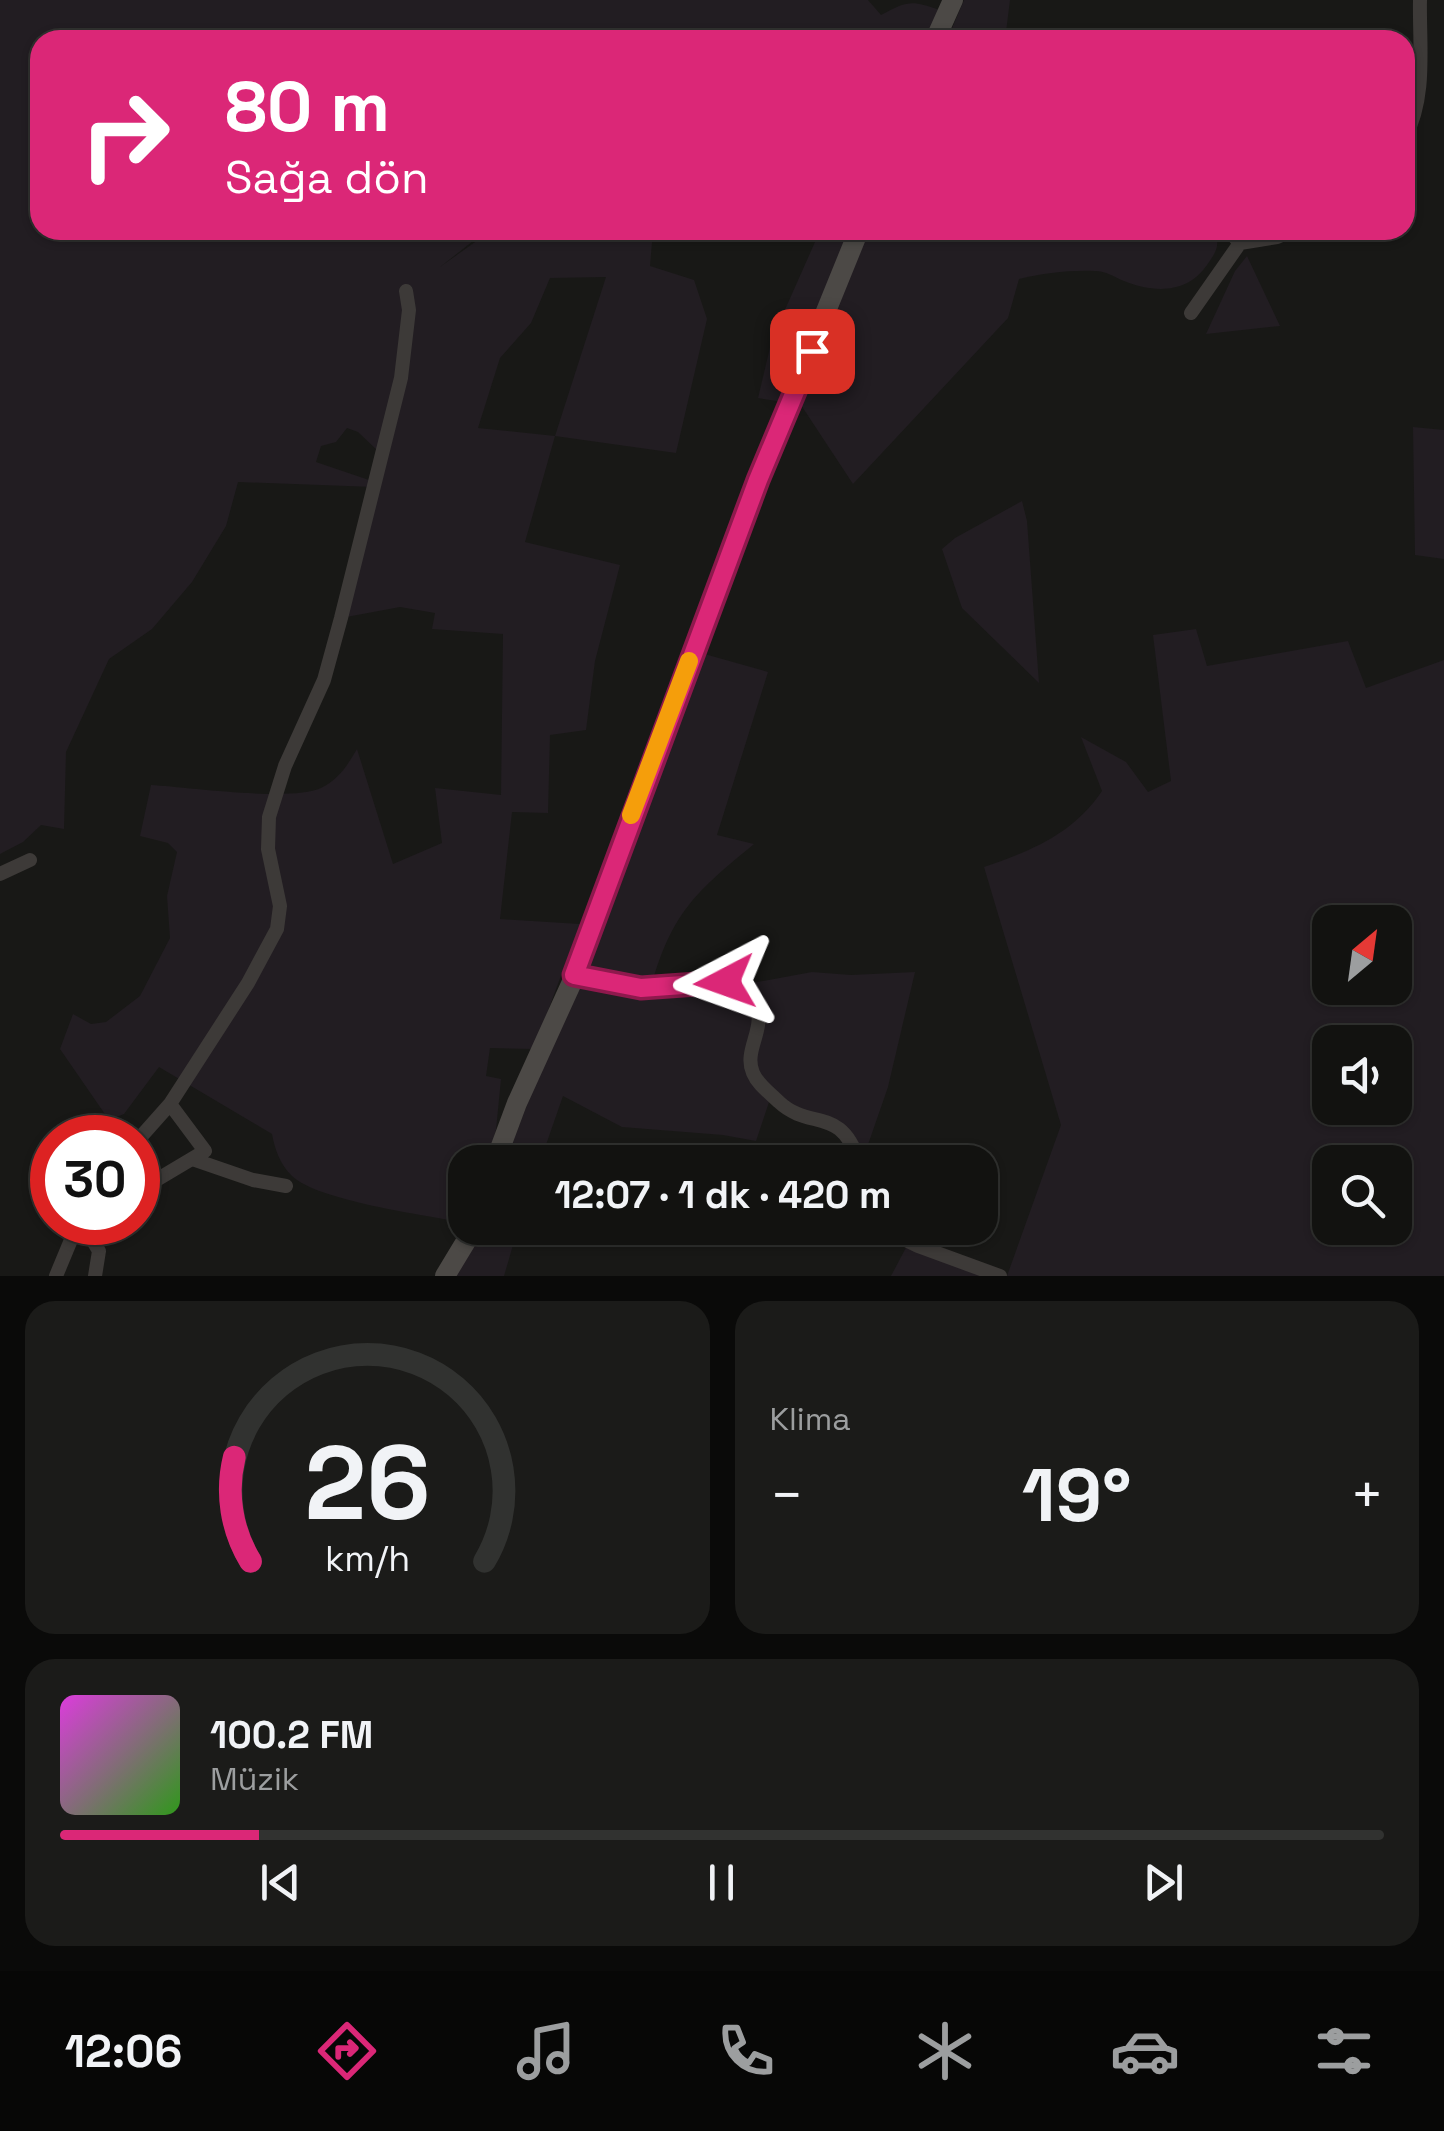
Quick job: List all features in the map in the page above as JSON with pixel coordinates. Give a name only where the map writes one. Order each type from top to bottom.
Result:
[{"type":"street","points":[[940,30],[953,0]]},
{"type":"street","points":[[1415,115],[1420,0]]},
{"type":"street","points":[[502,1145],[574,975],[758,480],[855,240]]},
{"type":"street","points":[[1191,313],[1240,242],[1255,240]]},
{"type":"street","points":[[160,1115],[248,983],[277,929],[280,906],[268,849],[269,818],[284,766],[324,680],[345,602],[402,378],[409,310],[406,291]]},
{"type":"street","points":[[0,874],[30,860]]},
{"type":"street","points":[[574,975],[641,988],[717,981],[736,986],[752,999],[760,1018],[751,1064],[756,1078],[793,1112],[823,1118],[839,1128],[850,1145]]},
{"type":"street","points":[[160,1178],[204,1151],[170,1104]]},
{"type":"street","points":[[192,1159],[253,1180],[286,1186]]},
{"type":"street","points":[[56,1276],[69,1245]]},
{"type":"street","points":[[95,1276],[99,1250],[96,1245]]},
{"type":"street","points":[[446,1276],[464,1245]]},
{"type":"street","points":[[916,1245],[1000,1276]]},
{"type":"shaded area","points":[[0,0],[868,0],[881,15],[910,4],[939,10],[931,30],[30,30],[30,240],[474,240],[440,267],[478,240],[652,240],[650,266],[694,280],[707,319],[676,453],[555,436],[525,542],[620,565],[595,661],[586,730],[550,735],[548,813],[512,812],[500,919],[580,924],[534,1049],[490,1048],[486,1076],[501,1079],[496,1130],[491,1145],[448,1145],[448,1220],[348,1200],[305,1185],[284,1167],[272,1134],[159,1067],[124,1114],[106,1115],[60,1049],[73,1014],[91,1024],[106,1022],[140,996],[170,938],[167,896],[177,852],[168,843],[140,836],[151,785],[264,794],[307,792],[333,780],[357,749],[393,864],[442,843],[435,788],[501,795],[503,634],[432,629],[435,613],[400,607],[341,618],[374,487],[238,482],[226,526],[192,582],[152,629],[109,659],[66,752],[64,829],[41,825],[23,842],[0,854]],"holes":[[[606,277],[555,436],[478,428],[500,358],[531,323],[550,278]],[[347,428],[358,432],[378,451],[369,480],[316,462],[321,446],[336,442]]]},
{"type":"shaded area","points":[[964,0],[1010,0],[1006,30],[951,30]]},
{"type":"shaded area","points":[[848,240],[783,402],[758,398],[772,339],[815,242]]},
{"type":"shaded area","points":[[864,240],[1217,240],[1213,256],[1199,275],[1180,286],[1147,288],[1095,271],[1019,279],[1008,318],[853,484],[799,402]]},
{"type":"shaded area","points":[[1247,256],[1280,326],[1206,334],[1235,271]]},
{"type":"shaded area","points":[[1413,427],[1444,430],[1444,559],[1415,555]]},
{"type":"shaded area","points":[[1022,501],[1027,521],[1039,683],[962,608],[942,549]]},
{"type":"shaded area","points":[[1196,629],[1207,666],[1348,641],[1366,688],[1444,660],[1444,1276],[1007,1276],[1061,1125],[984,867],[1050,839],[1091,806],[1102,791],[1081,737],[1126,762],[1148,792],[1171,781],[1153,635]]},
{"type":"shaded area","points":[[701,653],[768,672],[717,835],[754,844],[689,905],[668,940],[651,987],[736,986],[812,972],[915,972],[888,1087],[868,1145],[852,1145],[848,1138],[771,1096],[756,1141],[622,1127],[563,1096],[546,1145],[512,1145]]},
{"type":"shaded area","points":[[473,1245],[513,1245],[504,1276],[454,1276]]},
{"type":"shaded area","points":[[907,1245],[917,1245],[1000,1276],[891,1276]]},
{"type":"slow traffic","points":[[631,815],[689,661]]},
{"type":"route","points":[[725,982],[641,988],[574,975],[758,480],[812,351]]}]
